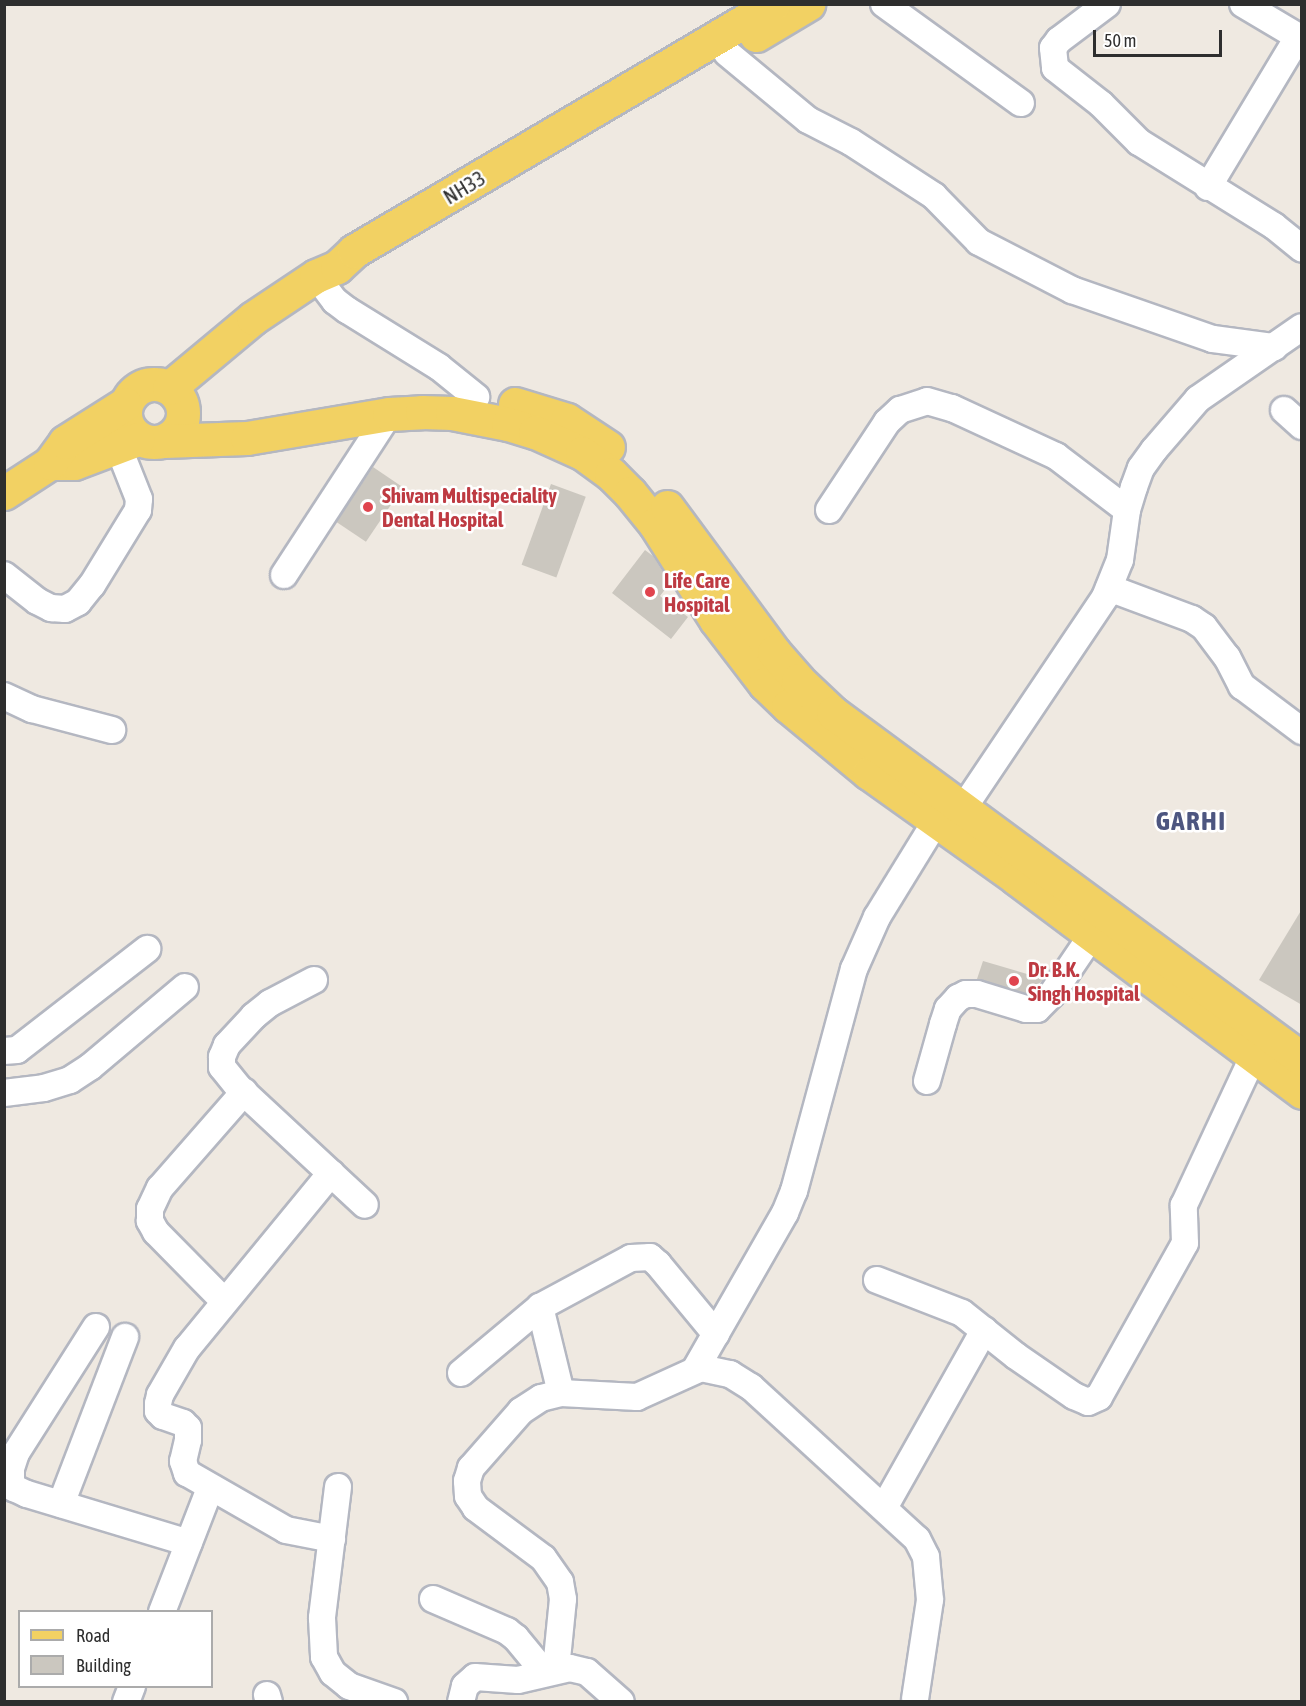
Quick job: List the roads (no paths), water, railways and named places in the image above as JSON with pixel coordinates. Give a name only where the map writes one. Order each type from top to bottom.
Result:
[{"type":"main road","name":"NH33","points":[[169,388],[227,338],[354,251],[773,4]]},
{"type":"main road","points":[[327,271],[363,265],[808,4]]},
{"type":"main road","points":[[4,493],[50,463],[65,442],[125,404],[132,393],[143,386],[156,384],[169,388],[177,395],[182,405],[151,436]]},
{"type":"main road","points":[[50,463],[74,464],[151,436],[354,399],[384,396],[476,397],[532,408],[567,420],[623,458],[667,507],[752,624],[798,680],[833,713],[949,815],[1092,935],[1252,1057],[1302,1092]]},
{"type":"main road","points":[[125,404],[124,417],[129,429],[151,436],[247,438],[389,414],[452,413],[508,424],[535,432],[565,445],[611,474],[655,524],[693,587],[765,684],[840,750],[949,815],[1302,1059]]},
{"type":"street","points":[[884,4],[1021,103]]},
{"type":"street","points":[[1107,4],[1059,40],[1053,48],[1054,68],[1101,104],[1139,142],[1274,226],[1302,249]]},
{"type":"street","points":[[1209,187],[1300,38],[1243,4]]},
{"type":"street","points":[[726,53],[808,120],[851,142],[934,195],[973,238],[989,247],[1072,290],[1214,339],[1274,346]]},
{"type":"street","points":[[327,271],[335,301],[346,310],[430,360],[476,397]]},
{"type":"street","points":[[695,1370],[790,1202],[854,969],[866,939],[949,815],[1109,588],[1120,560],[1127,510],[1141,468],[1181,415],[1215,386],[1241,371],[1302,327]]},
{"type":"street","points":[[829,510],[887,422],[900,410],[927,401],[952,408],[1056,456],[1127,510]]},
{"type":"street","points":[[284,575],[389,414]]},
{"type":"street","points":[[4,575],[37,601],[51,608],[65,609],[78,602],[92,585],[138,510],[151,436]]},
{"type":"street","points":[[1109,588],[1192,620],[1204,627],[1227,657],[1242,686],[1302,731]]},
{"type":"street","points":[[4,696],[32,709],[112,730]]},
{"type":"street","points":[[927,1081],[948,1009],[958,998],[966,994],[977,994],[1026,1009],[1037,1009],[1052,994],[1092,935]]},
{"type":"street","points":[[4,1051],[17,1050],[147,950]]},
{"type":"street","points":[[314,980],[270,1002],[227,1045],[222,1057],[222,1067],[244,1092],[365,1205]]},
{"type":"street","points":[[4,1093],[44,1088],[70,1080],[90,1067],[185,987]]},
{"type":"street","points":[[877,1280],[945,1304],[962,1313],[1016,1356],[1074,1396],[1088,1402],[1100,1397],[1185,1243],[1184,1205],[1252,1057]]},
{"type":"street","points":[[224,1300],[156,1232],[150,1221],[150,1209],[160,1188],[244,1092]]},
{"type":"street","points":[[331,1173],[224,1300],[179,1360],[158,1404],[158,1411],[163,1416],[188,1428],[183,1461],[184,1470],[210,1488],[286,1530],[332,1539]]},
{"type":"street","points":[[461,1373],[540,1307],[631,1258],[650,1257],[658,1263],[716,1334]]},
{"type":"street","points":[[540,1307],[561,1393]]},
{"type":"street","points":[[96,1327],[16,1453],[10,1480],[14,1488],[189,1543]]},
{"type":"street","points":[[885,1506],[984,1330]]},
{"type":"street","points":[[61,1504],[125,1337]]},
{"type":"street","points":[[550,1671],[562,1599],[560,1582],[543,1558],[476,1508],[468,1496],[467,1481],[471,1468],[521,1411],[541,1398],[561,1393],[637,1397],[695,1370],[717,1369],[751,1387],[885,1506],[917,1539],[926,1557],[930,1577],[930,1600],[919,1701]]},
{"type":"street","points":[[338,1487],[322,1618],[324,1657],[333,1673],[349,1686],[394,1701]]},
{"type":"street","points":[[162,1610],[210,1488]]},
{"type":"street","points":[[433,1599],[507,1631],[550,1671]]},
{"type":"street","points":[[461,1701],[465,1686],[475,1677],[518,1680],[570,1668],[588,1672],[621,1701]]},
{"type":"place","name":"Shivam Multispeciality Dental Hospital","points":[[368,507]]},
{"type":"place","name":"Life Care Hospital","points":[[650,592]]},
{"type":"place","name":"Dr. B.K. Singh Hospital","points":[[1014,981]]},
{"type":"district","name":"GARHI","points":[[1191,821]]}]
